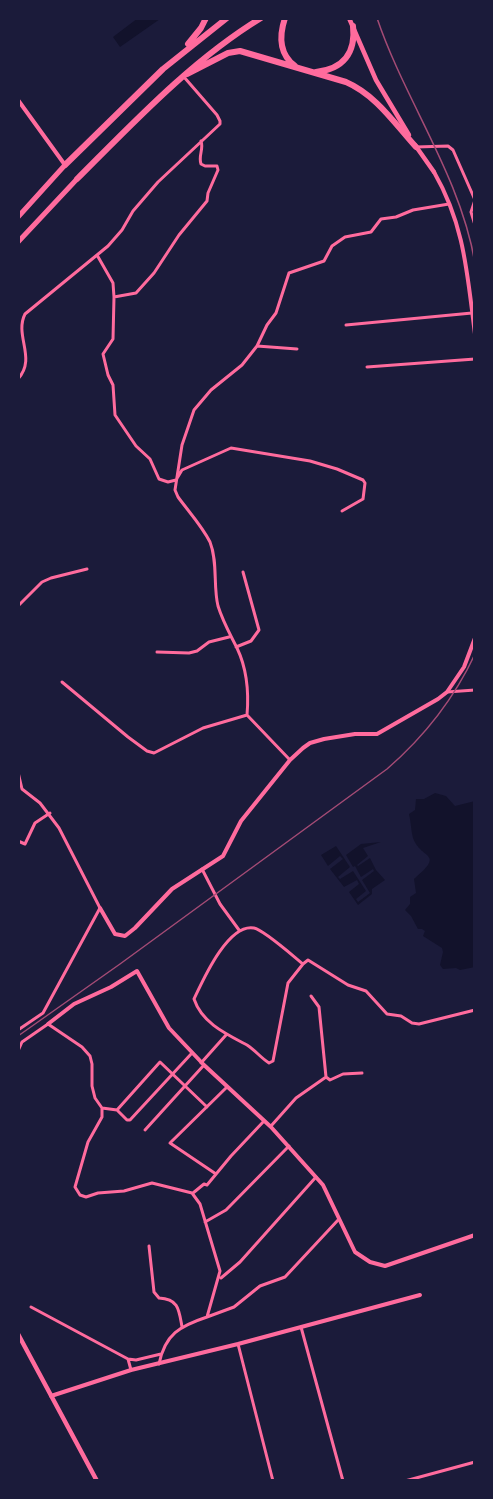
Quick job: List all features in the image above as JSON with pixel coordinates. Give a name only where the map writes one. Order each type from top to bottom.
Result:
[{"type":"highway","points":[[175,59],[194,37],[206,18]]},
{"type":"highway","points":[[65,165],[124,105],[175,59],[226,18]]},
{"type":"highway","points":[[77,179],[186,75],[235,34],[261,18]]},
{"type":"highway","points":[[285,18],[281,33],[282,48],[290,62],[304,71],[321,71],[343,62],[351,50],[353,27]]},
{"type":"highway","points":[[186,75],[228,53],[240,51],[346,82],[366,93],[417,147]]},
{"type":"main road","points":[[349,18],[376,80],[434,172]]},
{"type":"main road","points":[[18,216],[65,165]]},
{"type":"main road","points":[[18,242],[77,179]]},
{"type":"main road","points":[[18,1334],[97,1481]]},
{"type":"street","points":[[18,379],[23,373],[26,361],[25,342],[20,326],[25,314],[98,255],[122,230],[133,211],[158,182],[220,121],[186,75]]},
{"type":"street","points":[[18,100],[65,165]]},
{"type":"street","points":[[114,297],[136,293],[154,273],[179,235],[207,201],[218,170],[217,166],[201,164],[203,146],[201,140]]},
{"type":"street","points":[[417,147],[448,146],[453,150],[475,200],[471,212],[475,225]]},
{"type":"street","points":[[434,172],[450,203],[463,245],[475,334]]},
{"type":"street","points":[[290,760],[247,715],[246,673],[218,603],[211,545],[206,534],[175,490],[182,446],[194,410],[211,390],[242,365],[257,346],[267,325],[276,313],[292,271],[324,261],[338,241],[352,234],[371,232],[381,219],[390,219],[413,210],[450,203]]},
{"type":"street","points":[[98,255],[113,284],[113,339],[103,354],[108,375],[114,385],[115,415],[136,446],[150,459],[159,479],[168,482],[176,480],[182,470],[231,448],[272,456],[293,457],[337,469],[363,480],[365,483],[363,499],[342,511]]},
{"type":"street","points":[[346,325],[472,313]]},
{"type":"street","points":[[257,346],[297,349]]},
{"type":"street","points":[[367,367],[475,359]]},
{"type":"street","points":[[18,606],[42,582],[87,569]]},
{"type":"street","points":[[236,647],[251,641],[259,630],[243,572]]},
{"type":"street","points":[[156,652],[197,651],[209,642],[230,636]]},
{"type":"street","points":[[18,772],[20,785],[25,793],[50,813],[59,828],[115,934],[125,936],[172,889],[224,856],[241,821],[290,760],[310,743],[355,734],[377,734],[398,720],[425,707],[447,692],[464,667],[475,638]]},
{"type":"street","points":[[62,682],[128,737],[147,751],[154,753],[203,728],[247,715]]},
{"type":"street","points":[[447,692],[475,690]]},
{"type":"street","points":[[18,842],[25,843],[35,823],[50,813]]},
{"type":"street","points":[[202,869],[220,904],[239,930]]},
{"type":"street","points":[[18,1030],[42,1013],[100,908]]},
{"type":"street","points":[[303,964],[257,929],[239,930],[211,963],[194,999],[198,1011],[226,1035],[247,1046],[266,1062],[273,1061],[288,983],[308,960],[348,985],[366,991],[387,1014],[392,1017],[401,1016],[412,1023],[419,1024],[475,1010]]},
{"type":"street","points":[[18,1050],[22,1042],[74,1004],[111,987],[137,970],[163,1015],[165,1023],[202,1064],[290,1146],[329,1193],[355,1252],[370,1262],[385,1266],[475,1236]]},
{"type":"street","points":[[311,996],[320,1007],[326,1077]]},
{"type":"street","points":[[48,1024],[82,1047],[90,1056],[92,1086],[95,1098],[102,1108],[102,1117],[88,1142],[75,1187],[80,1195],[86,1197],[98,1193],[124,1191],[152,1183],[192,1193],[200,1204],[220,1270],[207,1317]]},
{"type":"street","points":[[145,1130],[226,1035]]},
{"type":"street","points":[[102,1108],[117,1110],[127,1120],[130,1120],[192,1053]]},
{"type":"street","points":[[117,1110],[160,1062],[207,1107]]},
{"type":"street","points":[[326,1077],[330,1080],[343,1074],[362,1073]]},
{"type":"street","points":[[271,1127],[296,1098],[326,1077]]},
{"type":"street","points":[[216,1174],[170,1143],[227,1087]]},
{"type":"street","points":[[192,1193],[204,1184],[207,1185],[264,1121]]},
{"type":"street","points":[[205,1222],[226,1210],[290,1146]]},
{"type":"street","points":[[219,1278],[240,1262],[316,1177]]},
{"type":"street","points":[[159,1364],[167,1339],[182,1327],[234,1307],[260,1286],[285,1277],[339,1219]]},
{"type":"street","points":[[149,1246],[156,1296],[171,1299],[176,1304],[182,1327]]},
{"type":"street","points":[[50,1396],[131,1370],[420,1295]]},
{"type":"street","points":[[31,1307],[128,1359],[136,1360],[161,1354]]},
{"type":"street","points":[[301,1327],[343,1481]]},
{"type":"street","points":[[238,1344],[273,1481]]},
{"type":"street","points":[[128,1359],[131,1370]]},
{"type":"street","points":[[405,1481],[475,1462]]},
{"type":"shaded area","points":[[138,18],[160,19],[120,47],[113,37]]},
{"type":"shaded area","points":[[435,793],[446,796],[455,806],[475,801],[475,967],[460,970],[443,969],[440,965],[442,948],[423,936],[425,931],[418,929],[405,910],[410,904],[410,897],[416,893],[414,879],[430,860],[413,838],[409,814],[415,810],[416,799],[424,799]]},
{"type":"shaded area","points":[[381,842],[363,848],[368,856],[357,865],[370,858],[376,870],[385,880],[372,889],[372,894],[358,905],[349,892],[359,884],[357,880],[344,887],[330,869],[343,859],[340,856],[328,866],[321,855],[336,846],[350,867],[338,877],[340,879],[353,871],[366,891],[356,899],[358,902],[370,893],[362,880],[374,871],[373,869],[361,877],[346,855],[361,844]]},
{"type":"railway","points":[[377,18],[402,79],[445,169],[468,231],[475,263]]},
{"type":"railway","points":[[18,1036],[387,769],[437,716],[458,686],[475,654]]}]
